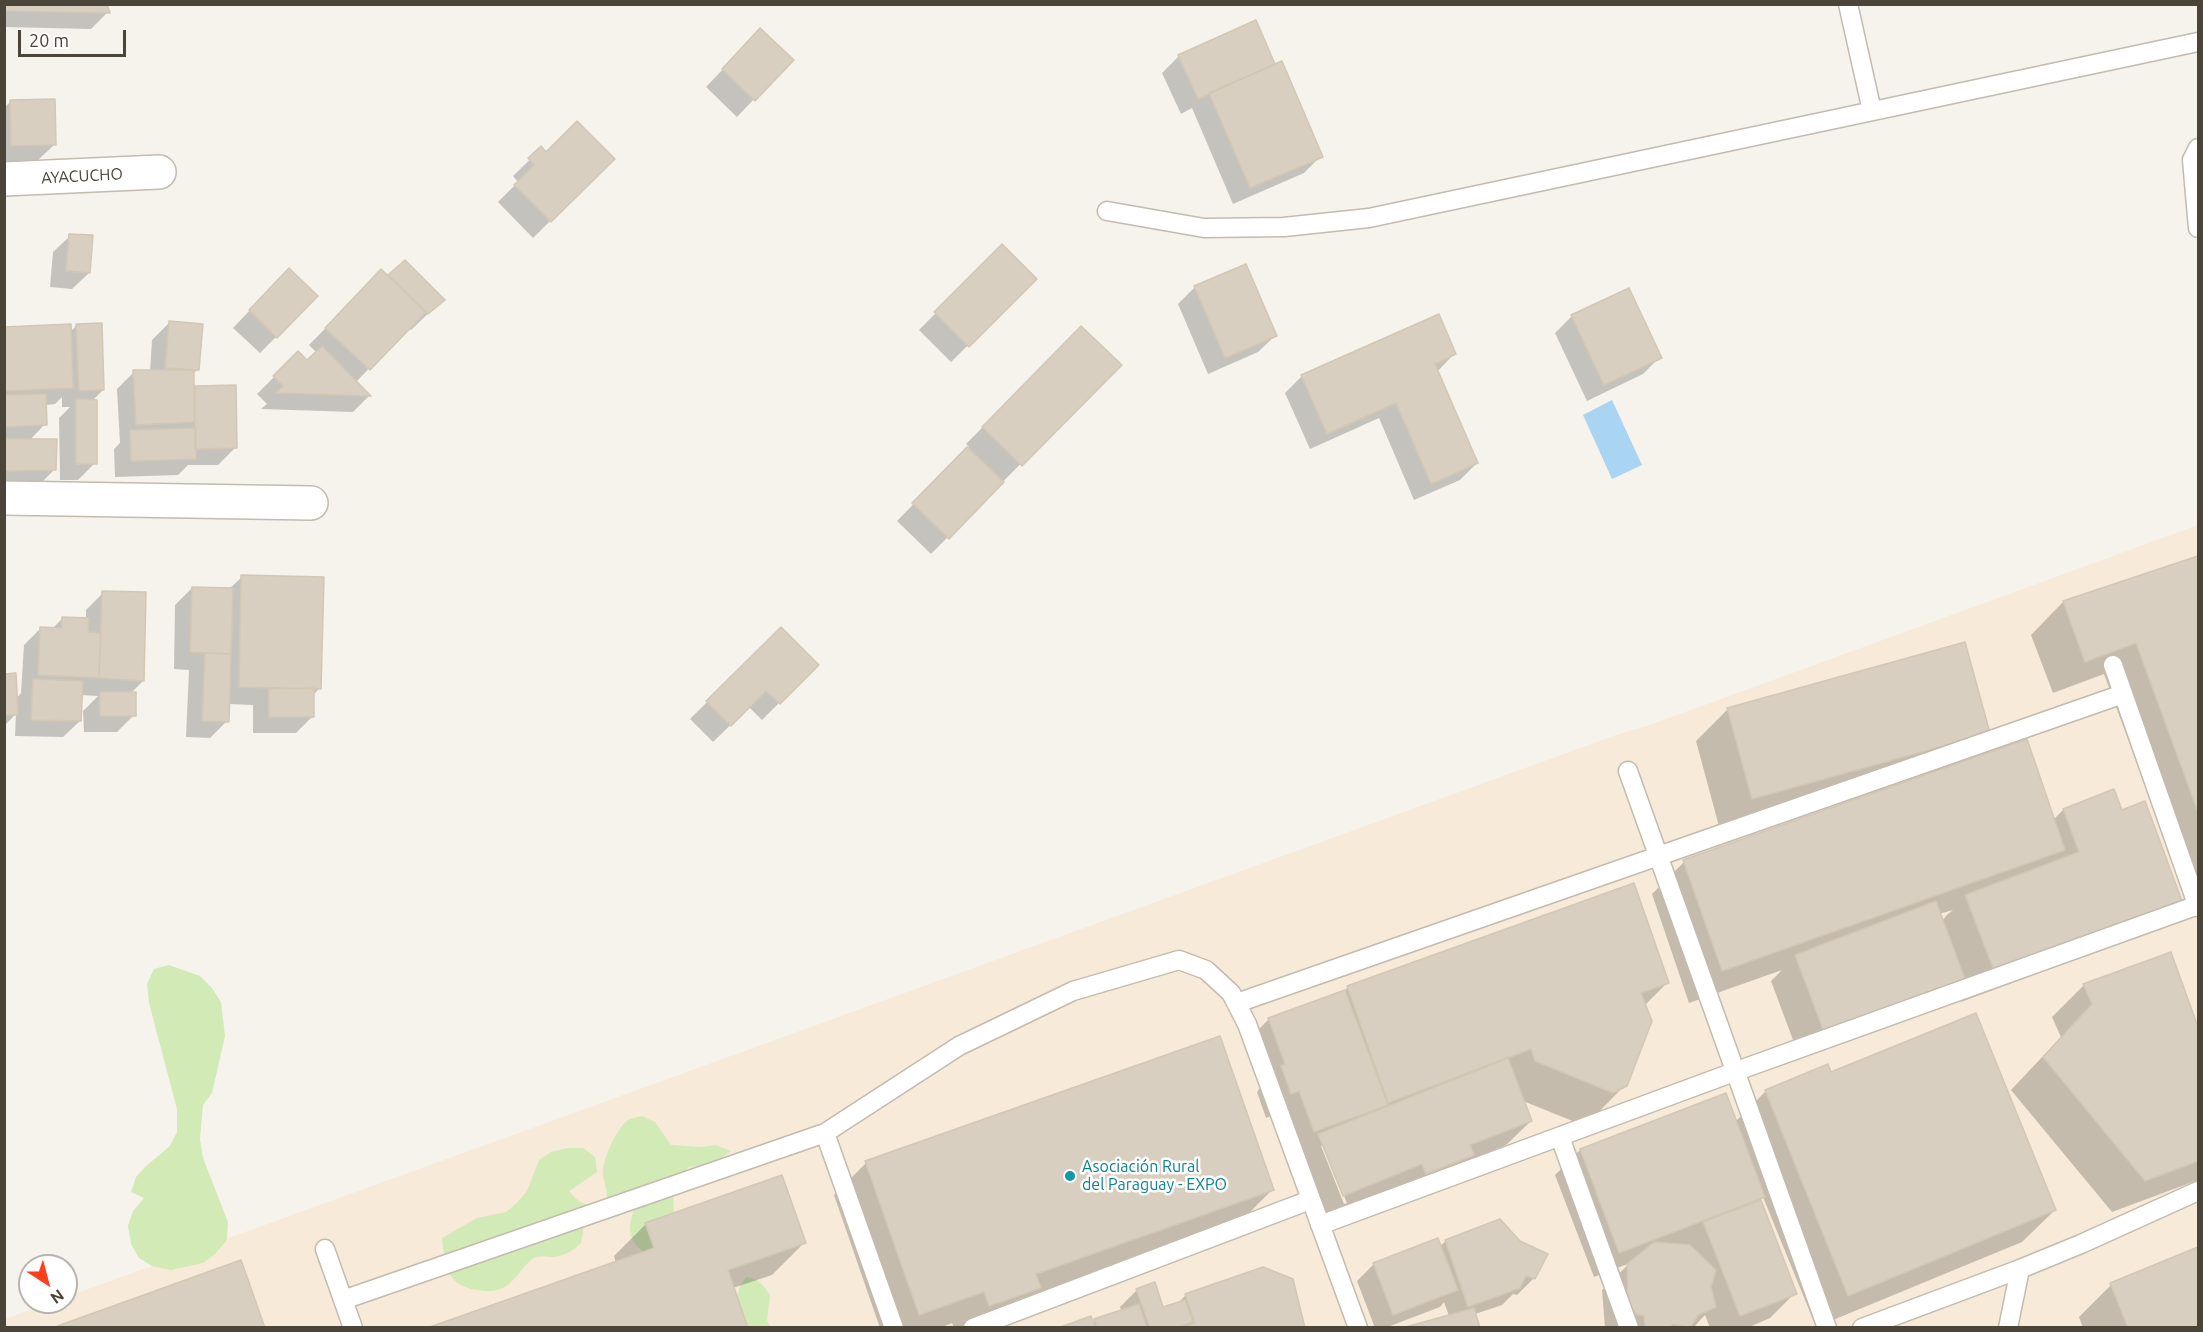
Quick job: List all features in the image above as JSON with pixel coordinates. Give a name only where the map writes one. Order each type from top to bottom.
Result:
[{"type":"street","name":"AYACUCHO","points":[[4,179],[159,172]]},
{"type":"street","points":[[4,498],[311,503]]},
{"type":"lane","points":[[1848,4],[1872,111]]},
{"type":"lane","points":[[1107,211],[1203,228],[1284,227],[1369,218],[2199,42]]},
{"type":"lane","points":[[2199,148],[2192,160],[2199,228]]},
{"type":"lane","points":[[1320,1225],[1734,1072],[2198,906],[2113,665]]},
{"type":"lane","points":[[1237,1004],[2123,694]]},
{"type":"lane","points":[[1628,771],[1827,1328]]},
{"type":"lane","points":[[343,1300],[825,1133],[959,1046],[1073,991],[1179,960],[1206,970],[1231,993],[1248,1024],[1358,1328]]},
{"type":"lane","points":[[825,1133],[894,1328]]},
{"type":"lane","points":[[1560,1137],[1629,1328]]},
{"type":"lane","points":[[1862,1328],[2020,1269],[2199,1191]]},
{"type":"lane","points":[[973,1328],[1310,1200]]},
{"type":"lane","points":[[325,1249],[352,1328]]},
{"type":"lane","points":[[2008,1328],[2020,1269]]},
{"type":"shaded area","name":"Asociación Rural del Paraguay - EXPO","points":[[2198,525],[2198,1327],[5,1328],[5,1319],[19,1314],[78,1314],[78,1293],[1619,734],[1647,726]]},
{"type":"green space","points":[[169,965],[200,976],[221,1002],[225,1036],[212,1093],[203,1105],[200,1139],[203,1158],[228,1222],[227,1240],[215,1254],[203,1263],[171,1270],[152,1266],[139,1258],[131,1244],[128,1226],[133,1211],[144,1198],[131,1192],[136,1177],[170,1146],[177,1132],[177,1109],[149,1003],[147,984],[154,969]]},
{"type":"green space","points":[[642,1116],[655,1122],[671,1145],[702,1147],[716,1145],[731,1151],[711,1163],[688,1167],[673,1191],[675,1241],[653,1257],[638,1247],[630,1230],[635,1206],[584,1226],[581,1243],[568,1253],[561,1256],[534,1258],[510,1283],[500,1289],[477,1290],[458,1283],[453,1278],[446,1265],[442,1238],[477,1218],[506,1212],[527,1191],[539,1160],[551,1152],[567,1148],[583,1148],[595,1157],[597,1172],[569,1191],[577,1200],[586,1204],[607,1204],[603,1169],[607,1154],[624,1124],[630,1119]]},
{"type":"green space","points":[[746,1277],[757,1280],[770,1295],[767,1320],[770,1327],[735,1328],[736,1301]]},
{"type":"water","points":[[1612,400],[1642,465],[1612,479],[1583,415]]},
{"type":"building","points":[[4,4],[107,4],[110,13],[4,11]]},
{"type":"building","points":[[1256,20],[1275,64],[1198,99],[1178,55]]},
{"type":"building","points":[[760,28],[794,60],[755,101],[722,69]]},
{"type":"building","points":[[1282,61],[1323,157],[1250,188],[1209,93]]},
{"type":"building","points":[[55,99],[56,145],[11,146],[10,100]]},
{"type":"building","points":[[577,121],[615,159],[551,222],[514,185],[534,165],[528,158],[541,146],[546,152]]},
{"type":"building","points":[[69,234],[93,235],[90,273],[66,271]]},
{"type":"building","points":[[1002,244],[1037,279],[969,347],[934,312]]},
{"type":"building","points":[[405,260],[445,300],[428,314],[388,275]]},
{"type":"building","points":[[1246,264],[1277,336],[1225,358],[1194,286]]},
{"type":"building","points":[[289,268],[318,296],[277,338],[249,310]]},
{"type":"building","points":[[381,269],[426,312],[370,370],[325,328]]},
{"type":"building","points":[[1629,288],[1662,358],[1604,385],[1571,315]]},
{"type":"building","points":[[1439,314],[1456,354],[1435,364],[1478,463],[1431,484],[1396,403],[1327,434],[1301,375]]},
{"type":"building","points":[[169,321],[203,324],[199,370],[165,368]]},
{"type":"building","points":[[102,323],[104,390],[79,391],[76,324]]},
{"type":"building","points":[[71,324],[73,388],[4,391],[4,327]]},
{"type":"building","points":[[1081,326],[1122,365],[1022,466],[982,427]]},
{"type":"building","points":[[322,346],[371,396],[276,393],[283,386],[273,376],[298,351],[307,360]]},
{"type":"building","points":[[133,370],[194,370],[194,422],[136,425]]},
{"type":"building","points":[[236,385],[237,448],[195,449],[195,386]]},
{"type":"building","points":[[46,394],[47,425],[4,427],[4,395]]},
{"type":"building","points":[[76,399],[97,400],[97,464],[76,464]]},
{"type":"building","points":[[196,428],[196,459],[131,461],[130,430]]},
{"type":"building","points":[[4,439],[57,439],[56,470],[4,471]]},
{"type":"building","points":[[967,447],[1004,482],[949,539],[912,503]]},
{"type":"building","points":[[2198,556],[2198,812],[2136,643],[2085,662],[2063,601]]},
{"type":"building","points":[[241,575],[324,577],[321,689],[239,687]]},
{"type":"building","points":[[192,587],[233,588],[231,654],[190,652]]},
{"type":"building","points":[[102,591],[146,592],[144,681],[99,678]]},
{"type":"building","points":[[62,617],[89,618],[88,632],[101,633],[99,678],[38,675],[40,627],[62,628]]},
{"type":"building","points":[[781,627],[819,665],[780,704],[766,691],[731,726],[706,701]]},
{"type":"building","points":[[1965,642],[1990,733],[1752,799],[1727,708]]},
{"type":"building","points":[[205,653],[231,654],[229,722],[202,721]]},
{"type":"building","points":[[16,673],[18,715],[4,715],[4,674]]},
{"type":"building","points":[[33,679],[83,681],[81,721],[31,720]]},
{"type":"building","points":[[314,688],[314,717],[269,717],[269,689]]},
{"type":"building","points":[[100,692],[136,692],[136,716],[100,716]]},
{"type":"building","points":[[2027,739],[2065,850],[1722,971],[1683,860]]},
{"type":"building","points":[[2114,789],[2122,810],[2145,801],[2182,901],[1994,971],[1965,895],[2079,852],[2063,809]]},
{"type":"building","points":[[1634,883],[1669,983],[1641,993],[1652,1021],[1627,1086],[1613,1093],[1535,1061],[1531,1049],[1388,1103],[1347,986]]},
{"type":"building","points":[[1936,901],[1965,979],[1824,1032],[1795,955]]},
{"type":"building","points":[[2171,952],[2198,1027],[2198,1161],[2145,1181],[2043,1057],[2092,1004],[2083,984]]},
{"type":"building","points":[[1345,990],[1388,1105],[1314,1132],[1299,1091],[1291,1094],[1281,1066],[1285,1064],[1268,1018]]},
{"type":"building","points":[[1976,1013],[2056,1210],[1848,1296],[1765,1090],[1828,1064],[1831,1072]]},
{"type":"building","name":"Asociación Rural del Paraguay - EXPO","points":[[1220,1036],[1274,1190],[1036,1274],[1041,1288],[989,1306],[984,1292],[919,1315],[865,1161]]},
{"type":"building","points":[[1508,1058],[1532,1121],[1470,1145],[1474,1155],[1426,1174],[1422,1164],[1343,1196],[1318,1134]]},
{"type":"building","points":[[1726,1093],[1765,1197],[1619,1253],[1580,1149]]},
{"type":"building","points":[[782,1175],[806,1243],[728,1270],[748,1328],[427,1328],[654,1248],[645,1223]]},
{"type":"building","points":[[1761,1200],[1797,1294],[1740,1316],[1703,1222]]},
{"type":"building","points":[[1500,1219],[1520,1241],[1548,1254],[1535,1279],[1526,1276],[1520,1288],[1468,1307],[1445,1240]]},
{"type":"building","points":[[1438,1238],[1458,1290],[1393,1315],[1373,1263]]},
{"type":"building","points":[[1654,1242],[1690,1245],[1716,1270],[1711,1287],[1716,1307],[1698,1315],[1690,1328],[1673,1324],[1669,1328],[1645,1328],[1644,1316],[1632,1313],[1628,1301],[1627,1264]]},
{"type":"building","points":[[2198,1247],[2198,1328],[2128,1328],[2110,1283]]},
{"type":"building","points":[[241,1260],[265,1328],[52,1328]]},
{"type":"building","points":[[1263,1267],[1293,1279],[1305,1328],[1182,1328],[1195,1323],[1185,1294]]},
{"type":"building","points":[[1155,1282],[1163,1307],[1185,1300],[1193,1322],[1175,1328],[1150,1328],[1136,1289]]},
{"type":"building","points":[[1139,1304],[1147,1328],[1097,1328],[1094,1319]]},
{"type":"building","points":[[1474,1308],[1480,1328],[1402,1328]]},
{"type":"building","points":[[1091,1316],[1095,1328],[1058,1328]]},
{"type":"place","name":"Asociación Rural del Paraguay - EXPO","points":[[1070,1176]]}]
